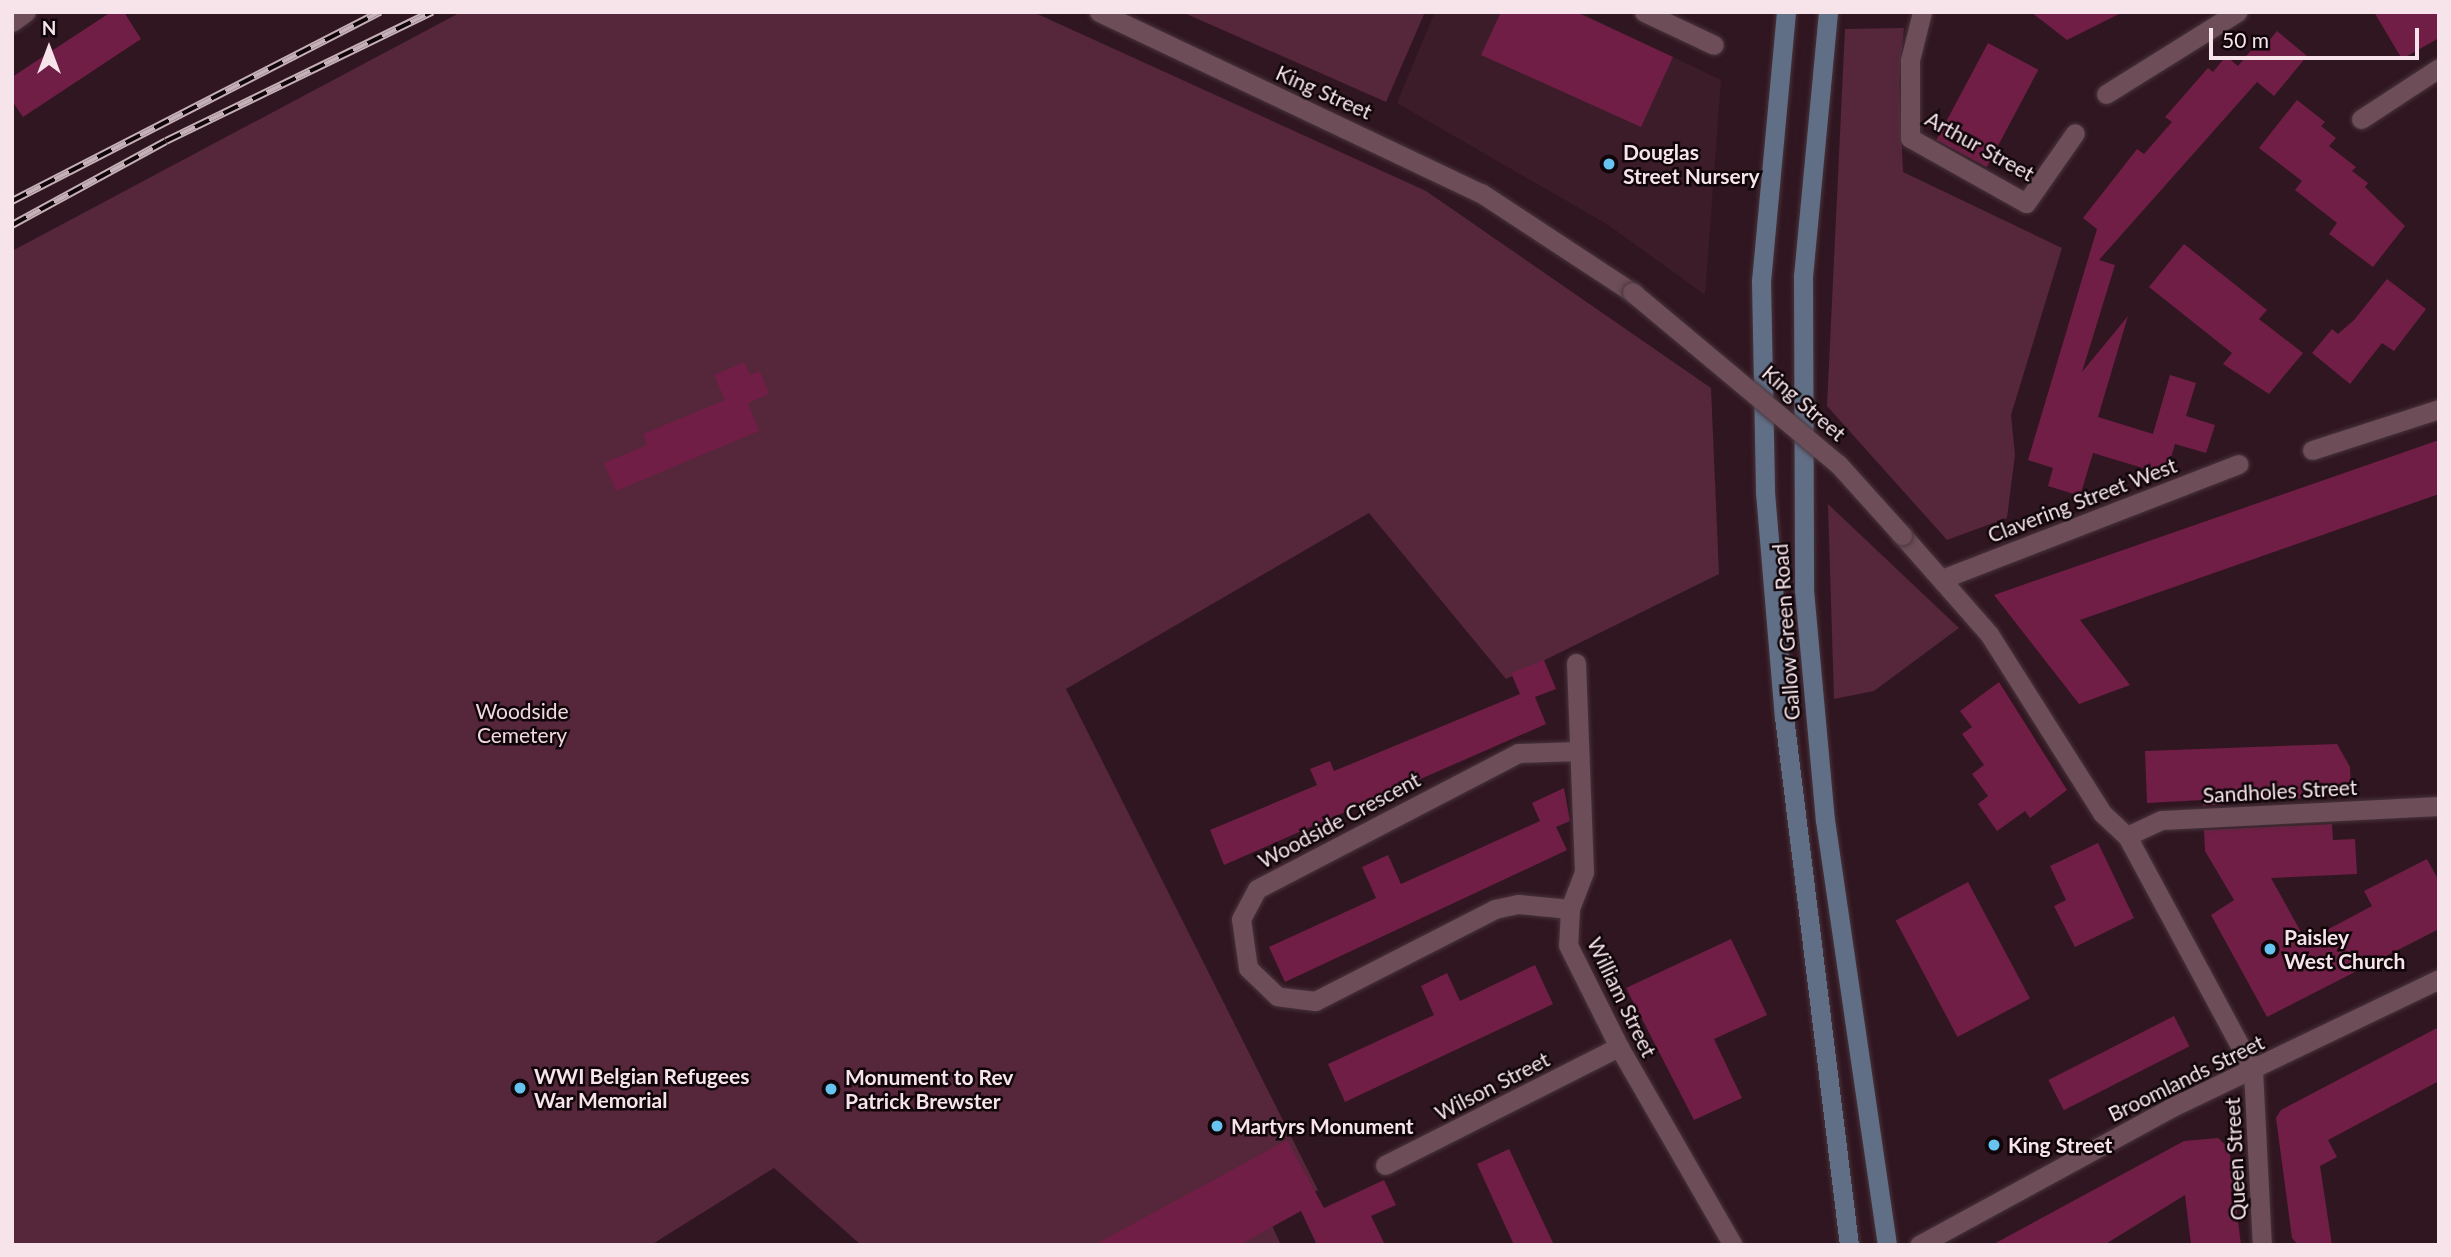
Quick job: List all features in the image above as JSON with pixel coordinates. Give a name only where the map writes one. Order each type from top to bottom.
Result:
[{"type":"main road","name":"Gallow Green Road","points":[[1786,12],[1761,280],[1765,492],[1790,770],[1849,1245]]},
{"type":"main road","name":"Gallow Green Road","points":[[1828,12],[1803,289],[1804,590],[1825,820],[1886,1245]]},
{"type":"street","points":[[12,22],[26,12]]},
{"type":"street","name":"King Street","points":[[1099,12],[1481,193],[1633,292],[1838,464],[1989,634],[2102,813],[2127,836],[2253,1070]]},
{"type":"street","points":[[1644,12],[1714,45]]},
{"type":"street","name":"Arthur Street","points":[[1922,12],[1910,60],[1909,138],[2026,203],[2075,133]]},
{"type":"street","points":[[2106,94],[2237,12]]},
{"type":"street","points":[[2361,119],[2439,68]]},
{"type":"street","points":[[2312,450],[2439,409]]},
{"type":"street","name":"Clavering Street West","points":[[1942,579],[2238,464]]},
{"type":"street","name":"William Street","points":[[1576,663],[1584,872],[1570,909],[1568,945],[1619,1047],[1733,1245]]},
{"type":"street","name":"Woodside Crescent","points":[[1570,909],[1518,904],[1495,909],[1315,1002],[1277,996],[1248,968],[1241,919],[1257,889],[1518,752],[1579,751]]},
{"type":"street","name":"Sandholes Street","points":[[2127,836],[2162,820],[2439,806]]},
{"type":"street","name":"Broomlands Street","points":[[1919,1245],[2038,1176],[2439,979]]},
{"type":"street","name":"Wilson Street","points":[[1385,1165],[1619,1047]]},
{"type":"street","name":"Queen Street","points":[[2253,1070],[2262,1245]]},
{"type":"shaded area","name":"Douglas Street Nursery","points":[[1435,12],[1579,12],[1721,80],[1705,295],[1610,226],[1397,103]]},
{"type":"green space","name":"Woodside Cemetery","points":[[461,12],[1033,12],[1426,191],[1711,388],[1719,574],[1506,679],[1369,513],[1066,689],[1318,1190],[1269,1219],[1281,1245],[861,1245],[774,1168],[651,1245],[12,1245],[12,251]]},
{"type":"green space","points":[[1182,12],[1425,12],[1386,102]]},
{"type":"green space","points":[[1904,28],[1899,82],[1903,172],[2062,248],[2011,415],[2015,455],[2007,518],[1947,540],[1827,406],[1845,29]]},
{"type":"green space","points":[[1828,504],[1959,628],[1874,691],[1834,699]]},
{"type":"building","points":[[111,12],[124,12],[141,39],[23,117],[12,101],[12,77]]},
{"type":"building","points":[[1501,12],[1576,12],[1673,57],[1641,127],[1481,55]]},
{"type":"building","points":[[2031,12],[2123,12],[2067,40]]},
{"type":"building","points":[[2374,12],[2439,12],[2439,38],[2402,59]]},
{"type":"building","points":[[2277,31],[2307,56],[2274,96],[2257,82],[2099,260],[2115,265],[2082,372],[2128,316],[2098,417],[2153,434],[2170,375],[2196,383],[2186,416],[2215,425],[2206,453],[2175,444],[2166,475],[2093,453],[2080,496],[2048,486],[2053,468],[2028,460],[2097,229],[2083,218],[2137,149],[2144,154],[2172,122],[2165,117],[2208,68],[2213,72],[2226,56],[2238,66],[2258,42],[2264,47]]},
{"type":"building","points":[[1988,43],[2038,70],[1987,167],[1936,140]]},
{"type":"building","points":[[2297,100],[2325,122],[2321,126],[2336,138],[2329,146],[2356,167],[2352,171],[2368,183],[2365,187],[2405,226],[2373,267],[2329,234],[2337,223],[2295,190],[2302,181],[2259,148]]},
{"type":"building","points":[[2184,244],[2267,310],[2259,319],[2303,353],[2269,394],[2223,364],[2232,353],[2149,287]]},
{"type":"building","points":[[2387,279],[2426,309],[2394,351],[2382,343],[2350,384],[2312,353],[2332,329],[2338,334],[2354,320]]},
{"type":"building","points":[[744,362],[750,375],[760,371],[769,394],[748,403],[759,431],[616,491],[604,463],[647,445],[643,434],[725,400],[714,375]]},
{"type":"building","points":[[2439,440],[2439,494],[2080,620],[2130,685],[2079,704],[1994,595]]},
{"type":"building","points":[[1544,660],[1556,689],[1535,697],[1546,724],[1224,865],[1210,830],[1317,785],[1310,769],[1330,761],[1334,771],[1520,694],[1511,673]]},
{"type":"building","points":[[1999,682],[2067,790],[2030,818],[2025,811],[1997,831],[1978,804],[1988,796],[1972,774],[1984,765],[1962,734],[1972,727],[1960,711]]},
{"type":"building","points":[[2337,744],[2350,767],[2351,794],[2203,806],[2203,800],[2147,803],[2145,751]]},
{"type":"building","points":[[1564,788],[1570,821],[1556,827],[1567,850],[1285,982],[1269,947],[1376,898],[1362,867],[1388,855],[1401,884],[1540,821],[1532,803]]},
{"type":"building","points":[[2332,824],[2333,840],[2355,839],[2357,874],[2271,878],[2306,941],[2372,906],[2364,891],[2427,859],[2439,881],[2439,929],[2267,1017],[2211,915],[2234,900],[2205,851],[2204,830]]},
{"type":"building","points":[[2098,843],[2134,918],[2075,947],[2054,906],[2066,900],[2050,866]]},
{"type":"building","points":[[1968,882],[2030,999],[1958,1037],[1896,920]]},
{"type":"building","points":[[1731,939],[1767,1015],[1714,1039],[1742,1098],[1694,1120],[1626,988]]},
{"type":"building","points":[[1535,965],[1553,1004],[1345,1102],[1328,1064],[1434,1015],[1421,986],[1447,973],[1460,1001]]},
{"type":"building","points":[[2174,1016],[2189,1046],[2064,1110],[2048,1080]]},
{"type":"building","points":[[2439,1027],[2439,1081],[2328,1140],[2337,1157],[2320,1166],[2332,1245],[2298,1245],[2292,1238],[2276,1118],[2281,1110]]},
{"type":"building","points":[[2218,1138],[2229,1148],[2241,1245],[2191,1245],[2185,1195],[2104,1245],[1992,1245],[2184,1141]]},
{"type":"building","points":[[1287,1140],[1324,1208],[1384,1180],[1396,1205],[1371,1216],[1385,1245],[1317,1245],[1301,1211],[1239,1245],[1094,1245]]},
{"type":"building","points":[[1509,1149],[1554,1245],[1514,1245],[1477,1164]]},
{"type":"railway","points":[[12,201],[380,12]]},
{"type":"railway","points":[[12,225],[166,141],[432,12]]},
{"type":"place","name":"Douglas Street Nursery","points":[[1609,164]]},
{"type":"place","name":"Paisley West Church","points":[[2270,949]]},
{"type":"place","name":"WWI Belgian Refugees War Memorial","points":[[520,1088]]},
{"type":"place","name":"Monument to Rev Patrick Brewster","points":[[831,1089]]},
{"type":"place","name":"Martyrs Monument","points":[[1217,1126]]},
{"type":"place","name":"King Street","points":[[1994,1145]]}]
